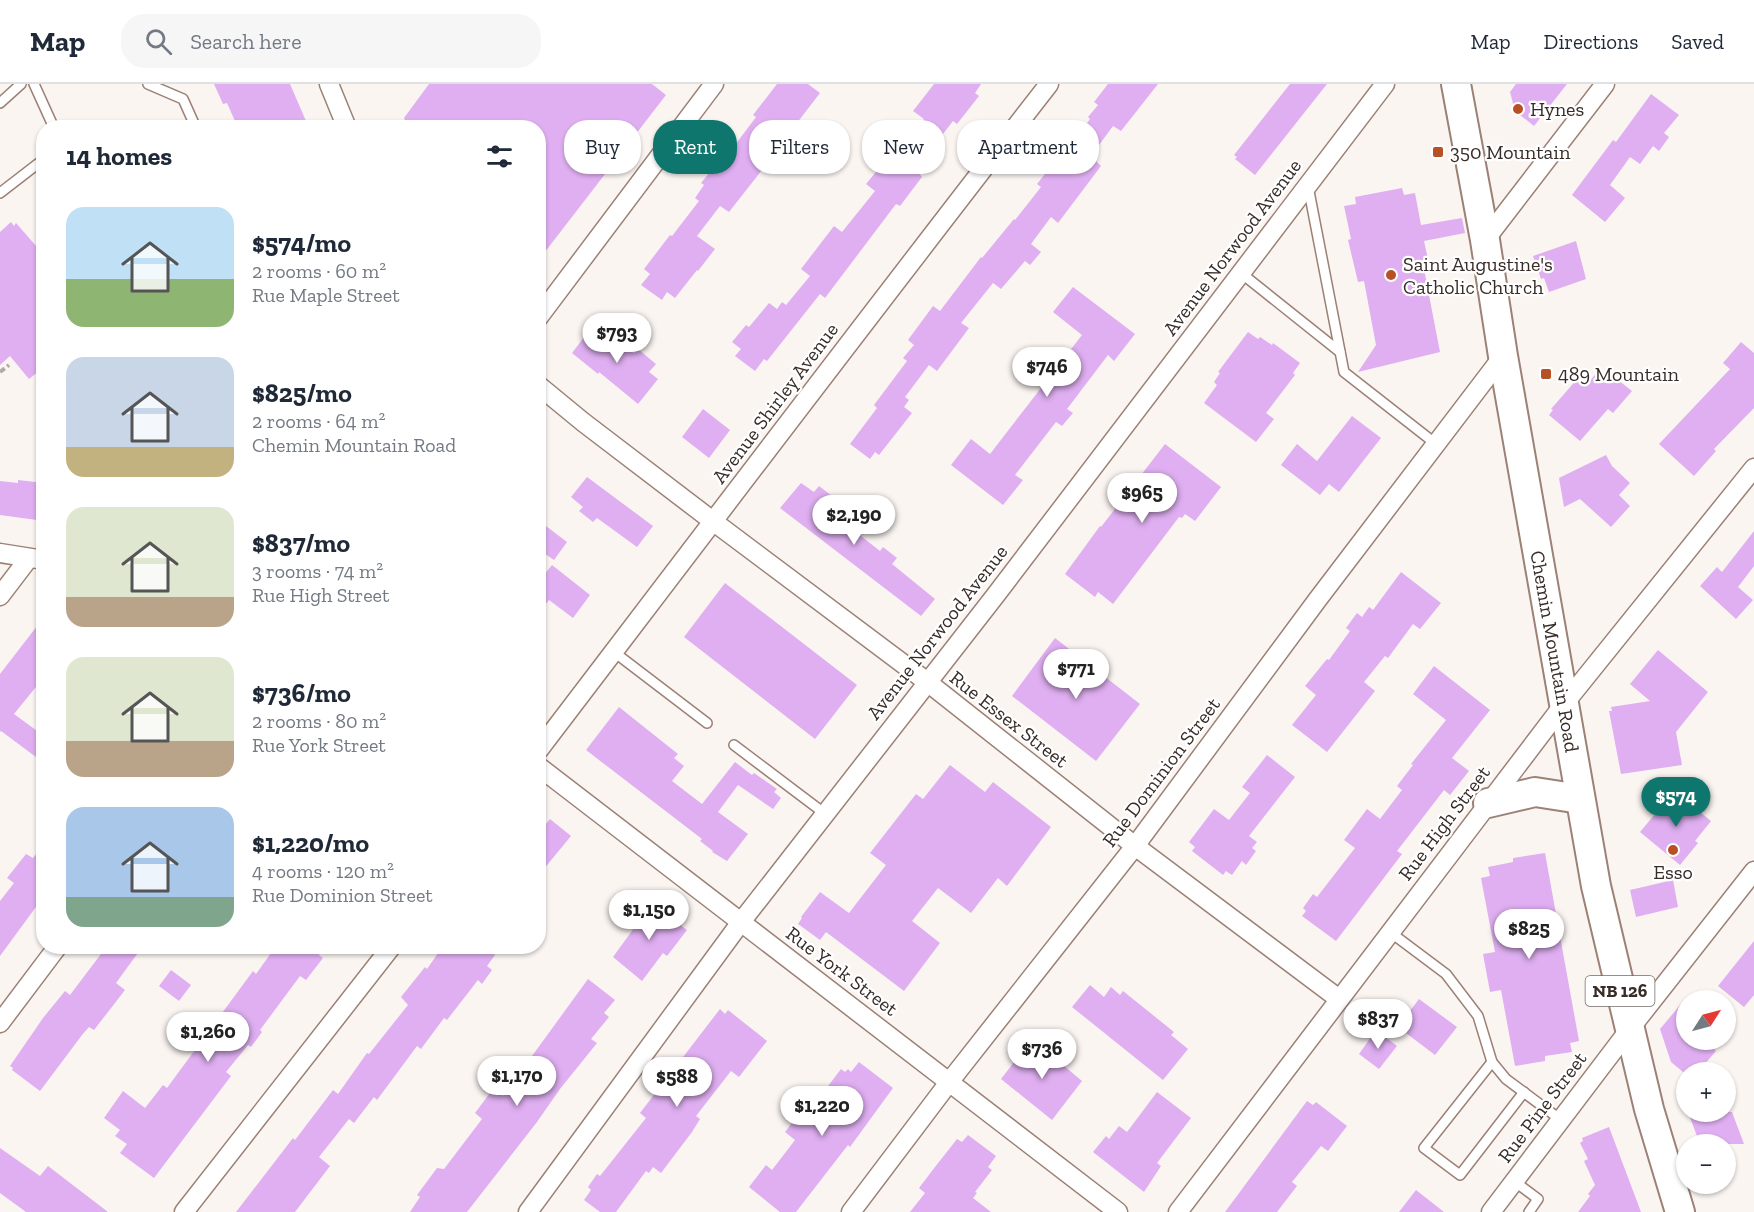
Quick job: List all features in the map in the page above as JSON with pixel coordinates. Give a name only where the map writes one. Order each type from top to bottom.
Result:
[{"type":"main road","name":"Chemin Mountain Road","points":[[1456,84],[1596,886],[1629,1030],[1680,1212]]},
{"type":"main road","points":[[1488,803],[1535,792],[1580,799]]},
{"type":"street","points":[[329,84],[344,120]]},
{"type":"street","points":[[546,307],[714,84]]},
{"type":"street","name":"Avenue Shirley Avenue","points":[[546,741],[714,522],[798,408],[1049,84]]},
{"type":"street","name":"Avenue Norwood Avenue","points":[[528,1212],[741,922],[1002,586],[1385,84]]},
{"type":"street","points":[[1485,240],[1605,84]]},
{"type":"street","name":"Rue Dominion Street","points":[[851,1212],[950,1081],[1136,846],[1318,599],[1503,356]]},
{"type":"street","name":"Rue Essex Street","points":[[546,392],[714,522],[926,681],[1136,846],[1339,999]]},
{"type":"street","name":"Rue High Street","points":[[1178,1212],[1564,704],[1754,468]]},
{"type":"street","points":[[0,553],[36,559]]},
{"type":"street","points":[[0,596],[36,559]]},
{"type":"street","name":"Rue York Street","points":[[546,772],[1118,1212]]},
{"type":"street","name":"Rue Pine Street","points":[[1491,1212],[1629,1030],[1754,871]]},
{"type":"street","points":[[0,1023],[52,954]]},
{"type":"street","points":[[184,1212],[386,954]]},
{"type":"street","points":[[1664,1212],[1670,1181]]},
{"type":"lane","points":[[0,103],[21,84]]},
{"type":"lane","points":[[34,84],[50,120]]},
{"type":"lane","points":[[148,84],[183,99],[192,120]]},
{"type":"lane","points":[[0,193],[36,165]]},
{"type":"lane","points":[[1308,186],[1344,372],[1436,444]]},
{"type":"lane","points":[[1240,273],[1340,352]]},
{"type":"lane","points":[[614,652],[707,723]]},
{"type":"lane","points":[[734,745],[824,813]]},
{"type":"lane","points":[[1390,932],[1446,974],[1478,1016],[1492,1062],[1506,1079],[1561,1120]]},
{"type":"lane","points":[[1492,1062],[1424,1148],[1460,1175],[1524,1092]]},
{"type":"lane","points":[[1514,1181],[1538,1199],[1528,1212]]},
{"type":"path","points":[[0,372],[9,365]]},
{"type":"building","points":[[214,84],[290,84],[306,120],[234,120],[227,103],[223,104]]},
{"type":"building","points":[[429,84],[652,84],[666,95],[641,127],[641,120],[564,120],[564,174],[605,174],[546,251],[546,120],[405,120]]},
{"type":"building","points":[[777,84],[808,84],[820,93],[799,120],[754,120],[756,117],[753,115]]},
{"type":"building","points":[[934,84],[981,84],[975,93],[979,96],[960,120],[957,120],[957,124],[953,121],[945,131],[945,120],[923,120],[913,111]]},
{"type":"building","points":[[1108,84],[1158,84],[1121,131],[1113,126],[1099,145],[1099,120],[1089,120],[1088,117],[1098,105],[1094,102]]},
{"type":"building","points":[[1290,84],[1327,84],[1255,175],[1235,159],[1237,157],[1234,155]]},
{"type":"building","points":[[1516,84],[1567,84],[1534,126],[1515,111],[1510,92]]},
{"type":"building","points":[[1651,94],[1679,115],[1664,133],[1669,137],[1659,151],[1653,146],[1640,164],[1630,157],[1610,185],[1625,198],[1605,222],[1572,195],[1613,140],[1616,142]]},
{"type":"building","points":[[749,126],[749,174],[759,174],[729,212],[720,206],[697,236],[715,249],[675,298],[667,292],[662,300],[641,285],[650,274],[644,269],[699,201],[695,198],[704,185],[701,183],[708,174],[737,174],[737,142]]},
{"type":"building","points":[[874,174],[920,174],[922,177],[900,206],[896,204],[825,298],[820,294],[767,361],[764,359],[755,371],[735,356],[741,349],[732,342],[746,325],[749,327],[769,303],[777,309],[782,302],[786,305],[810,276],[801,269],[834,226],[842,232],[875,191],[866,184]]},
{"type":"building","points":[[1045,174],[1095,174],[1058,223],[1051,217],[1031,244],[1041,252],[1030,265],[1025,261],[1001,289],[993,283],[961,323],[969,328],[937,371],[929,365],[905,397],[909,400],[904,407],[912,413],[879,455],[875,452],[870,459],[850,444],[877,408],[874,405],[907,361],[903,358],[914,345],[908,340],[933,306],[940,311],[981,257],[1041,187],[1037,184]]},
{"type":"building","name":"Saint Augustine's Catholic Church","points":[[1402,188],[1404,195],[1415,193],[1421,225],[1462,218],[1465,233],[1424,241],[1430,268],[1424,269],[1440,352],[1358,372],[1376,345],[1364,281],[1358,282],[1348,240],[1351,239],[1344,206],[1356,204],[1355,197]]},
{"type":"building","points":[[11,222],[14,226],[16,223],[36,246],[36,373],[29,379],[10,356],[0,365],[0,232]]},
{"type":"building","points":[[1576,241],[1586,279],[1549,292],[1544,278],[1541,279],[1533,256]]},
{"type":"building","points":[[1073,287],[1135,334],[1114,361],[1108,355],[1067,409],[1073,413],[1062,426],[1056,422],[1015,475],[1023,480],[1003,505],[951,465],[971,439],[990,454],[1082,335],[1053,312]]},
{"type":"building","points":[[591,328],[601,336],[605,331],[634,353],[638,349],[656,364],[649,372],[658,379],[638,404],[572,353]]},
{"type":"building","points":[[1248,332],[1258,339],[1260,337],[1272,345],[1273,343],[1300,363],[1293,373],[1295,375],[1266,413],[1274,419],[1256,442],[1204,403],[1217,385],[1214,382],[1220,373],[1218,372]]},
{"type":"building","points":[[1741,342],[1754,353],[1754,408],[1714,449],[1716,451],[1694,476],[1659,444],[1730,369],[1723,363]]},
{"type":"building","points":[[1595,375],[1603,383],[1605,380],[1607,383],[1613,376],[1632,391],[1613,413],[1608,409],[1580,441],[1549,415],[1553,410],[1551,409],[1578,378],[1586,385]]},
{"type":"building","points":[[703,409],[730,430],[709,458],[682,437]]},
{"type":"building","points":[[1352,416],[1381,438],[1339,492],[1329,484],[1320,495],[1281,465],[1297,444],[1317,461]]},
{"type":"building","points":[[1165,444],[1221,487],[1195,521],[1185,514],[1182,518],[1179,517],[1113,604],[1098,592],[1095,597],[1065,574]]},
{"type":"building","points":[[1606,455],[1612,466],[1630,483],[1619,495],[1630,506],[1611,527],[1580,499],[1564,507],[1559,478]]},
{"type":"building","points":[[587,477],[653,526],[637,547],[597,518],[593,522],[579,511],[583,507],[571,497]]},
{"type":"building","points":[[18,480],[36,482],[36,520],[0,515],[0,481],[18,483]]},
{"type":"building","points":[[801,483],[814,492],[819,486],[832,496],[825,506],[880,551],[883,547],[897,558],[892,564],[935,599],[921,616],[780,508]]},
{"type":"building","points":[[546,526],[567,542],[554,560],[546,554]]},
{"type":"building","points":[[1754,531],[1754,566],[1738,587],[1753,600],[1736,619],[1700,586],[1717,567],[1722,572]]},
{"type":"building","points":[[552,565],[590,595],[573,618],[549,600],[546,604],[546,572]]},
{"type":"building","points":[[1401,572],[1441,603],[1420,629],[1413,624],[1388,658],[1385,656],[1364,682],[1375,691],[1327,752],[1292,725],[1316,695],[1305,686],[1327,659],[1329,660],[1350,631],[1346,628],[1357,613],[1362,617],[1369,607],[1373,610]]},
{"type":"building","points":[[725,583],[857,685],[815,739],[684,637]]},
{"type":"building","points":[[36,627],[36,687],[14,714],[36,730],[36,757],[0,732],[0,674]]},
{"type":"building","points":[[1055,638],[1140,704],[1096,761],[1012,696]]},
{"type":"building","points":[[1658,650],[1708,692],[1676,732],[1682,765],[1621,774],[1609,711],[1612,711],[1611,707],[1650,701],[1630,684]]},
{"type":"building","points":[[1434,666],[1490,710],[1452,758],[1469,771],[1450,795],[1444,790],[1397,851],[1402,854],[1336,941],[1302,916],[1306,911],[1303,908],[1313,894],[1317,897],[1355,848],[1344,840],[1367,809],[1380,819],[1402,790],[1397,786],[1413,765],[1411,764],[1446,720],[1413,694]]},
{"type":"building","points":[[619,707],[678,754],[674,758],[684,766],[672,781],[702,804],[735,762],[777,789],[774,792],[781,798],[773,809],[738,785],[718,812],[748,834],[727,861],[712,852],[700,841],[702,839],[586,750]]},
{"type":"building","points":[[1267,755],[1295,777],[1249,836],[1257,842],[1252,848],[1256,851],[1246,865],[1242,861],[1232,875],[1226,871],[1223,875],[1192,851],[1195,847],[1189,842],[1214,809],[1229,820],[1250,793],[1242,787]]},
{"type":"building","points":[[950,765],[985,792],[993,782],[1051,827],[1007,886],[998,878],[971,913],[938,888],[912,921],[940,943],[904,991],[826,932],[820,940],[798,924],[820,892],[849,913],[886,865],[870,853],[916,794],[923,799]]},
{"type":"building","points":[[1674,791],[1711,821],[1695,841],[1698,843],[1680,865],[1640,832]]},
{"type":"building","points":[[550,819],[571,836],[546,866],[546,824]]},
{"type":"building","points":[[1545,853],[1579,1041],[1570,1043],[1572,1052],[1545,1056],[1545,1061],[1515,1066],[1501,990],[1490,992],[1483,954],[1495,952],[1481,878],[1490,876],[1488,867],[1513,862],[1513,858]]},
{"type":"building","points":[[26,854],[33,858],[36,854],[36,907],[0,956],[0,901],[14,883],[7,878]]},
{"type":"building","points":[[1673,880],[1678,907],[1636,917],[1630,890]]},
{"type":"building","points":[[652,904],[687,930],[667,956],[663,953],[642,981],[613,957],[637,924],[632,920],[642,906],[647,910]]},
{"type":"building","points":[[1754,941],[1754,995],[1744,1007],[1736,1001],[1736,990],[1723,990],[1718,986]]},
{"type":"building","points":[[101,954],[137,954],[116,983],[125,990],[94,1030],[89,1027],[82,1035],[40,1091],[10,1066],[65,991],[70,995]]},
{"type":"building","points":[[270,954],[318,954],[323,958],[306,980],[300,976],[260,1030],[262,1032],[251,1047],[248,1045],[226,1072],[231,1076],[154,1178],[120,1153],[127,1144],[115,1136],[120,1130],[104,1118],[123,1091],[145,1108],[163,1085],[167,1088],[253,971],[256,974]]},
{"type":"building","points":[[437,954],[495,955],[487,966],[492,970],[482,984],[478,980],[447,1020],[444,1018],[421,1049],[417,1046],[377,1100],[374,1097],[354,1123],[349,1119],[319,1157],[330,1166],[295,1212],[236,1212],[293,1138],[295,1140],[333,1090],[338,1094],[367,1053],[369,1054],[408,1005],[401,997],[425,967],[427,969]]},
{"type":"building","points":[[171,970],[191,985],[179,1001],[159,986]]},
{"type":"building","points":[[588,979],[615,1000],[604,1013],[609,1017],[591,1039],[597,1043],[537,1122],[467,1212],[410,1212],[420,1197],[417,1195],[437,1168],[444,1169],[482,1119],[475,1113],[493,1089],[503,1096]]},
{"type":"building","points":[[1090,985],[1104,997],[1111,987],[1120,995],[1123,991],[1174,1032],[1171,1035],[1188,1049],[1163,1080],[1072,1007]]},
{"type":"building","points":[[1419,999],[1457,1027],[1435,1055],[1398,1027]]},
{"type":"building","points":[[720,1009],[725,1014],[728,1010],[767,1041],[739,1077],[731,1071],[696,1116],[700,1119],[661,1173],[653,1167],[649,1173],[646,1171],[616,1212],[600,1212],[584,1200],[591,1190],[588,1187],[597,1174],[600,1176],[646,1118],[640,1113]]},
{"type":"building","points":[[1676,1010],[1676,1050],[1716,1051],[1707,1062],[1676,1062],[1676,1066],[1671,1062],[1660,1029]]},
{"type":"building","points":[[1376,1030],[1397,1046],[1379,1069],[1359,1054]]},
{"type":"building","points":[[1032,1039],[1082,1081],[1052,1120],[1001,1079]]},
{"type":"building","points":[[859,1062],[893,1088],[850,1147],[848,1145],[796,1212],[780,1212],[749,1187],[766,1165],[772,1170],[795,1140],[785,1132],[814,1094],[819,1098],[841,1069],[845,1072],[848,1069],[851,1072]]},
{"type":"building","points":[[1157,1092],[1191,1118],[1157,1163],[1161,1166],[1144,1192],[1093,1152],[1106,1136],[1109,1139],[1119,1126],[1127,1132]]},
{"type":"building","points":[[1307,1101],[1313,1105],[1316,1102],[1347,1126],[1328,1151],[1321,1146],[1292,1182],[1297,1186],[1277,1212],[1225,1212]]},
{"type":"building","points":[[1692,1122],[1736,1122],[1744,1144],[1736,1144],[1736,1134],[1696,1134]]},
{"type":"building","points":[[1609,1127],[1641,1212],[1578,1212],[1595,1185],[1584,1161],[1588,1159],[1580,1143],[1583,1141],[1582,1138]]},
{"type":"building","points":[[968,1135],[996,1156],[988,1167],[992,1170],[973,1198],[991,1212],[910,1212],[925,1193],[919,1188],[957,1139],[962,1142]]},
{"type":"building","points":[[0,1148],[40,1176],[48,1166],[108,1212],[26,1212],[0,1193]]},
{"type":"building","points":[[1416,1190],[1444,1212],[1399,1212]]},
{"type":"place","name":"Hynes","points":[[1518,109]]},
{"type":"place","name":"350 Mountain","points":[[1438,152]]},
{"type":"place","name":"Saint Augustine's Catholic Church","points":[[1391,275]]},
{"type":"place","name":"489 Mountain","points":[[1546,374]]},
{"type":"place","name":"Esso","points":[[1673,850]]}]
